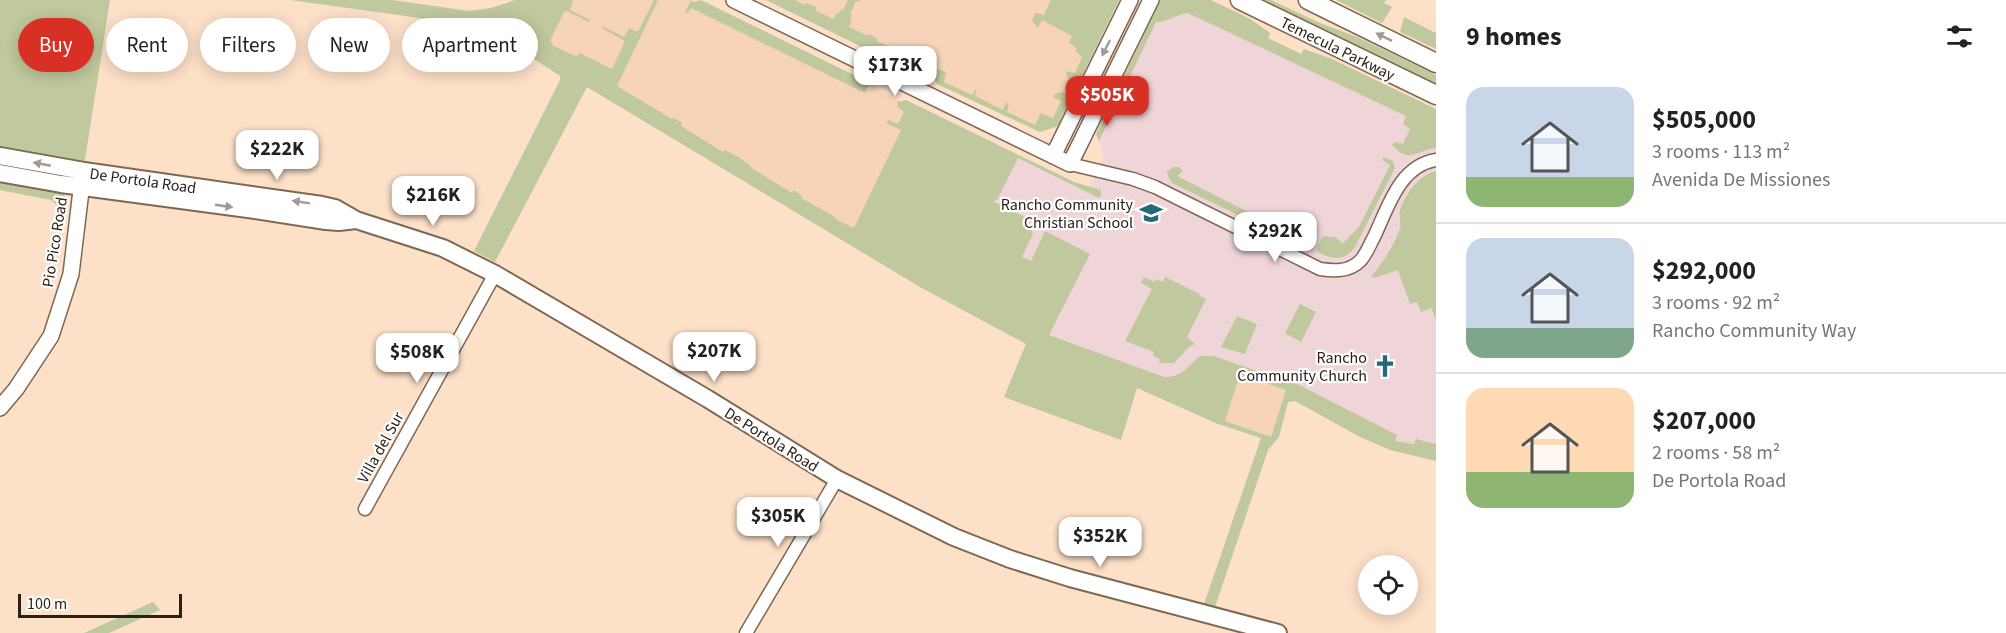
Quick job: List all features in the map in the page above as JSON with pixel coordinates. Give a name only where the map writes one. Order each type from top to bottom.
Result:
[{"type":"main road","name":"Temecula Parkway","points":[[1240,0],[1436,95]]},
{"type":"main road","name":"Temecula Parkway","points":[[1308,0],[1436,63]]},
{"type":"main road","name":"De Portola Road","points":[[0,156],[82,179]]},
{"type":"main road","name":"De Portola Road","points":[[0,173],[82,179],[335,208],[356,220],[442,248],[495,274],[698,393],[837,479],[954,537],[1010,559],[1070,578],[1278,633]]},
{"type":"street","points":[[735,0],[1070,164],[1133,179],[1155,188],[1320,269],[1343,270],[1360,261],[1409,172],[1429,161],[1436,160]]},
{"type":"street","points":[[1053,156],[1130,0]]},
{"type":"street","points":[[1070,164],[1151,0]]},
{"type":"street","name":"Pio Pico Road","points":[[0,408],[16,389],[51,336],[71,274],[82,179]]},
{"type":"street","name":"Villa del Sur","points":[[365,509],[495,274]]},
{"type":"street","points":[[746,633],[837,479]]},
{"type":"shaded area","points":[[561,0],[691,0],[694,2],[701,0],[876,86],[879,91],[900,102],[906,100],[916,105],[853,239],[538,49]]},
{"type":"shaded area","points":[[766,0],[1119,0],[1082,76],[1075,79],[1065,99],[1067,105],[1058,126],[1040,132],[937,84],[932,75],[912,65],[905,68]]},
{"type":"shaded area","name":"Rancho Community Christian School","points":[[1161,0],[1268,38],[1436,119],[1436,455],[1390,443],[1286,390],[1240,374],[1225,421],[1028,339],[916,105],[1074,182],[1091,187],[1104,155],[1096,134]]},
{"type":"shaded area","points":[[1240,374],[1286,390],[1271,437],[1225,421]]},
{"type":"green space","points":[[0,0],[110,0],[84,166],[0,151]]},
{"type":"green space","points":[[290,0],[392,0],[469,11],[491,8],[515,0],[573,0],[570,10],[590,20],[589,22],[567,11],[564,12],[550,41],[552,45],[577,57],[580,53],[612,69],[625,41],[602,26],[624,37],[629,28],[638,32],[654,0],[658,0],[617,86],[672,119],[674,118],[682,123],[681,126],[723,152],[725,150],[742,159],[750,167],[792,193],[794,190],[802,196],[801,198],[839,221],[854,228],[901,130],[886,123],[889,120],[898,124],[904,112],[897,107],[898,100],[900,102],[906,100],[1074,182],[1101,190],[1099,198],[1018,158],[997,200],[995,199],[994,202],[1025,217],[1033,234],[1022,257],[1031,261],[1045,231],[1090,254],[1049,335],[1164,377],[1171,377],[1184,371],[1200,356],[1213,356],[1299,385],[1397,435],[1395,441],[1414,444],[1416,439],[1436,444],[1436,461],[1390,450],[1360,437],[1295,401],[1288,402],[1279,437],[1268,450],[1215,607],[1204,604],[1261,438],[1218,424],[1137,388],[1121,440],[1004,397],[1026,344],[920,287],[587,87],[495,262],[474,251],[560,76],[538,62],[538,18],[420,18]],"holes":[[[1240,374],[1286,390],[1271,437],[1225,421]]]},
{"type":"green space","points":[[691,0],[694,2],[701,0],[870,83],[865,93],[691,8],[688,13],[685,12]]},
{"type":"green space","points":[[766,0],[795,0],[805,5],[807,3],[833,19],[843,10],[848,0],[860,0],[856,1],[850,14],[852,21],[849,27],[868,36],[869,34],[877,38],[877,41],[902,53],[904,48],[912,51],[911,56],[916,58],[918,54],[920,55],[915,67],[912,65],[905,68]]},
{"type":"green space","points":[[1051,0],[1119,0],[1082,76],[1075,79],[1073,83],[1067,77],[1066,71],[1075,73],[1082,57],[1075,51],[1077,48],[1069,43],[1072,36],[1042,20],[1038,28],[1032,21],[1035,13],[1044,15]]},
{"type":"green space","points":[[1161,0],[1211,0],[1250,19],[1270,33],[1268,38],[1301,54],[1304,49],[1332,59],[1436,109],[1436,148],[1412,155],[1403,154],[1392,145],[1395,142],[1403,144],[1410,129],[1403,124],[1406,116],[1188,13],[1156,22],[1099,141],[1096,134]]},
{"type":"green space","points":[[1264,0],[1271,0],[1357,37],[1436,75],[1436,84]]},
{"type":"green space","points":[[1336,0],[1386,0],[1384,3],[1392,7],[1382,23]]},
{"type":"green space","points":[[1404,17],[1436,33],[1436,49],[1400,32]]},
{"type":"green space","points":[[935,68],[946,72],[944,82],[972,95],[977,87],[975,96],[1003,110],[1006,103],[1009,103],[1007,112],[1035,125],[1041,113],[1053,118],[1061,101],[1053,97],[1055,94],[1062,92],[1067,95],[1065,99],[1067,105],[1058,126],[1040,132],[937,84],[932,75],[928,73]]},
{"type":"green space","points":[[1384,157],[1393,161],[1395,168],[1355,247],[1346,256],[1337,258],[1316,251],[1323,236],[1335,237],[1343,243],[1359,227],[1390,165],[1382,160]]},
{"type":"green space","points":[[1179,167],[1183,171],[1177,176],[1292,234],[1304,230],[1310,233],[1303,244],[1296,243],[1172,183],[1167,171]]},
{"type":"green space","points":[[1436,171],[1436,319],[1431,308],[1421,312],[1417,302],[1410,304],[1398,270],[1374,278],[1371,276],[1380,266],[1397,236],[1400,226],[1399,215],[1405,198],[1418,181]]},
{"type":"green space","points":[[0,178],[63,192],[67,204],[65,221],[56,219],[58,206],[51,200],[0,190]]},
{"type":"green space","points":[[1144,277],[1155,282],[1156,279],[1163,282],[1165,277],[1206,299],[1187,337],[1195,344],[1189,347],[1174,363],[1159,363],[1160,359],[1153,356],[1154,352],[1125,341],[1152,289],[1141,283]]},
{"type":"green space","points":[[1300,304],[1316,312],[1301,342],[1285,333]]},
{"type":"green space","points":[[1237,316],[1257,324],[1245,354],[1221,347]]},
{"type":"green space","points":[[153,602],[160,610],[109,633],[84,633]]},
{"type":"place","name":"Rancho Community Christian School","points":[[1151,213]]},
{"type":"place","name":"Rancho Community Church","points":[[1385,366]]}]
